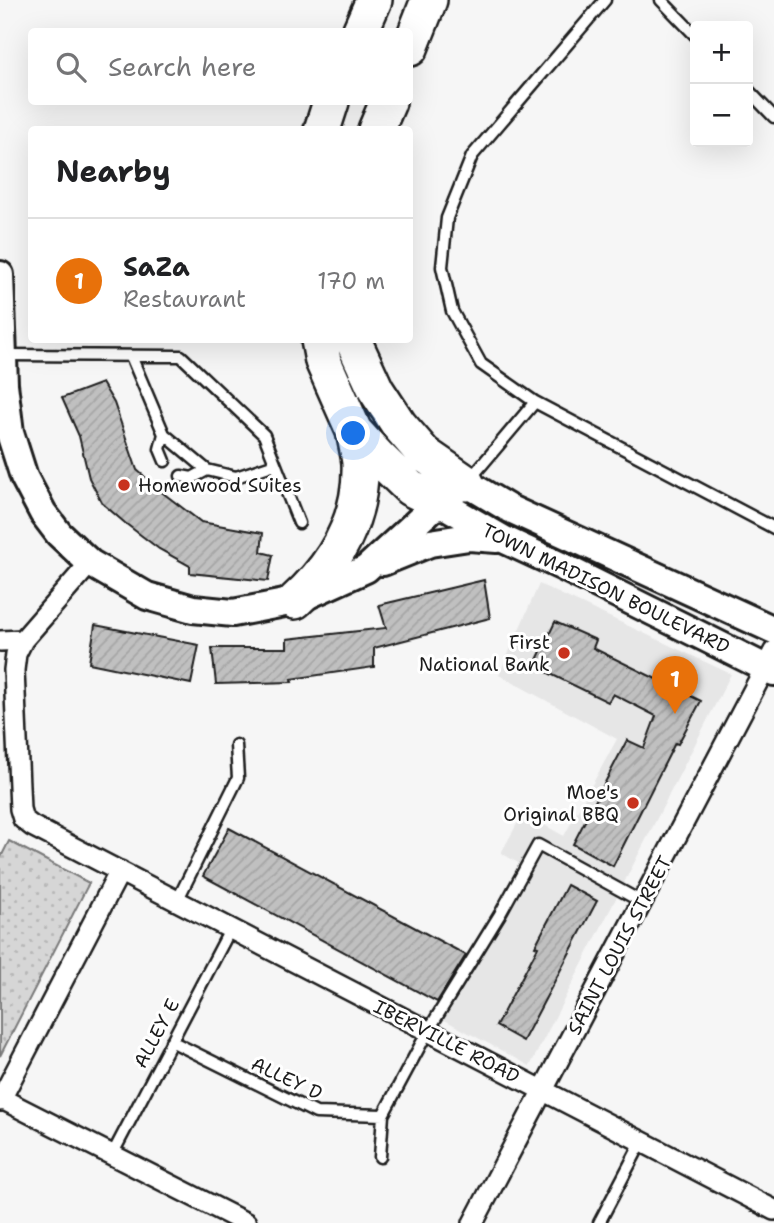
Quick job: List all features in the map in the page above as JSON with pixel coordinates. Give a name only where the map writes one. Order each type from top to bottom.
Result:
[{"type":"highway","points":[[362,28],[374,0]]},
{"type":"highway","points":[[413,40],[429,0]]},
{"type":"highway","points":[[323,126],[330,105]]},
{"type":"highway","points":[[378,126],[387,105]]},
{"type":"highway","points":[[295,601],[329,564],[351,525],[359,489],[360,463],[354,431],[324,361],[320,343]]},
{"type":"highway","points":[[354,343],[376,390],[399,425],[453,493]]},
{"type":"highway","points":[[354,431],[410,488],[453,493]]},
{"type":"main road","points":[[0,275],[2,384],[10,433],[24,477],[43,513],[59,534],[90,564],[146,596],[193,609],[233,613],[295,601],[430,543],[469,537],[503,539]]},
{"type":"main road","points":[[366,569],[453,493]]},
{"type":"main road","name":"TOWN MADISON BOULEVARD","points":[[453,493],[503,539],[771,663]]},
{"type":"main road","name":"TOWN MADISON BOULEVARD","points":[[453,493],[508,508],[774,630]]},
{"type":"street","points":[[0,641],[23,640],[90,564]]},
{"type":"street","name":"IBERVILLE ROAD","points":[[23,640],[16,654],[14,670],[20,809],[23,819],[774,1210]]},
{"type":"street","name":"SAINT LOUIS STREET","points":[[474,1223],[542,1090],[771,663]]},
{"type":"street","points":[[120,871],[0,1099],[246,1223]]},
{"type":"lane","points":[[604,0],[471,156],[447,218],[442,267],[452,311],[481,364],[535,402],[774,528]]},
{"type":"lane","points":[[661,0],[690,30]]},
{"type":"lane","points":[[753,95],[774,117]]},
{"type":"lane","points":[[3,355],[181,356],[264,435],[299,523]]},
{"type":"lane","points":[[131,356],[164,434],[207,470],[236,477],[275,464]]},
{"type":"lane","points":[[453,493],[535,402]]},
{"type":"lane","points":[[164,434],[160,449],[165,461]]},
{"type":"lane","points":[[181,475],[192,478],[207,470]]},
{"type":"lane","points":[[177,901],[238,778],[236,744]]},
{"type":"lane","points":[[380,1157],[383,1115],[428,1031],[500,914],[538,845],[642,902]]},
{"type":"lane","name":"ALLEY E","points":[[112,1155],[231,928]]},
{"type":"lane","name":"ALLEY D","points":[[172,1041],[316,1113],[383,1115]]},
{"type":"lane","points":[[598,1223],[642,1141]]},
{"type":"shaded area","points":[[539,584],[731,674],[530,1066],[439,1017],[520,864],[501,853],[523,813],[564,836],[617,739],[499,675]]},
{"type":"shaded area","points":[[9,841],[89,883],[0,1056],[0,859]]},
{"type":"building","name":"Homewood Suites","points":[[102,383],[114,403],[137,470],[201,522],[263,533],[261,552],[273,555],[268,581],[190,573],[190,566],[159,549],[102,503],[89,478],[79,436],[62,398]]},
{"type":"building","points":[[484,580],[490,618],[374,648],[374,667],[291,679],[292,682],[216,684],[212,648],[287,648],[287,639],[386,628],[379,605]]},
{"type":"building","points":[[555,622],[596,640],[593,648],[701,701],[678,744],[675,743],[613,866],[573,844],[627,740],[644,748],[656,716],[613,694],[608,702],[534,666]]},
{"type":"building","points":[[95,625],[199,645],[191,684],[89,663]]},
{"type":"building","points":[[229,828],[466,955],[437,1002],[203,876]]},
{"type":"building","points":[[567,885],[597,901],[523,1041],[496,1026]]},
{"type":"place","name":"Homewood Suites","points":[[124,485]]},
{"type":"place","name":"First National Bank","points":[[564,653]]},
{"type":"place","name":"SaZa","points":[[675,714]]},
{"type":"place","name":"Moe's Original BBQ","points":[[633,803]]}]
